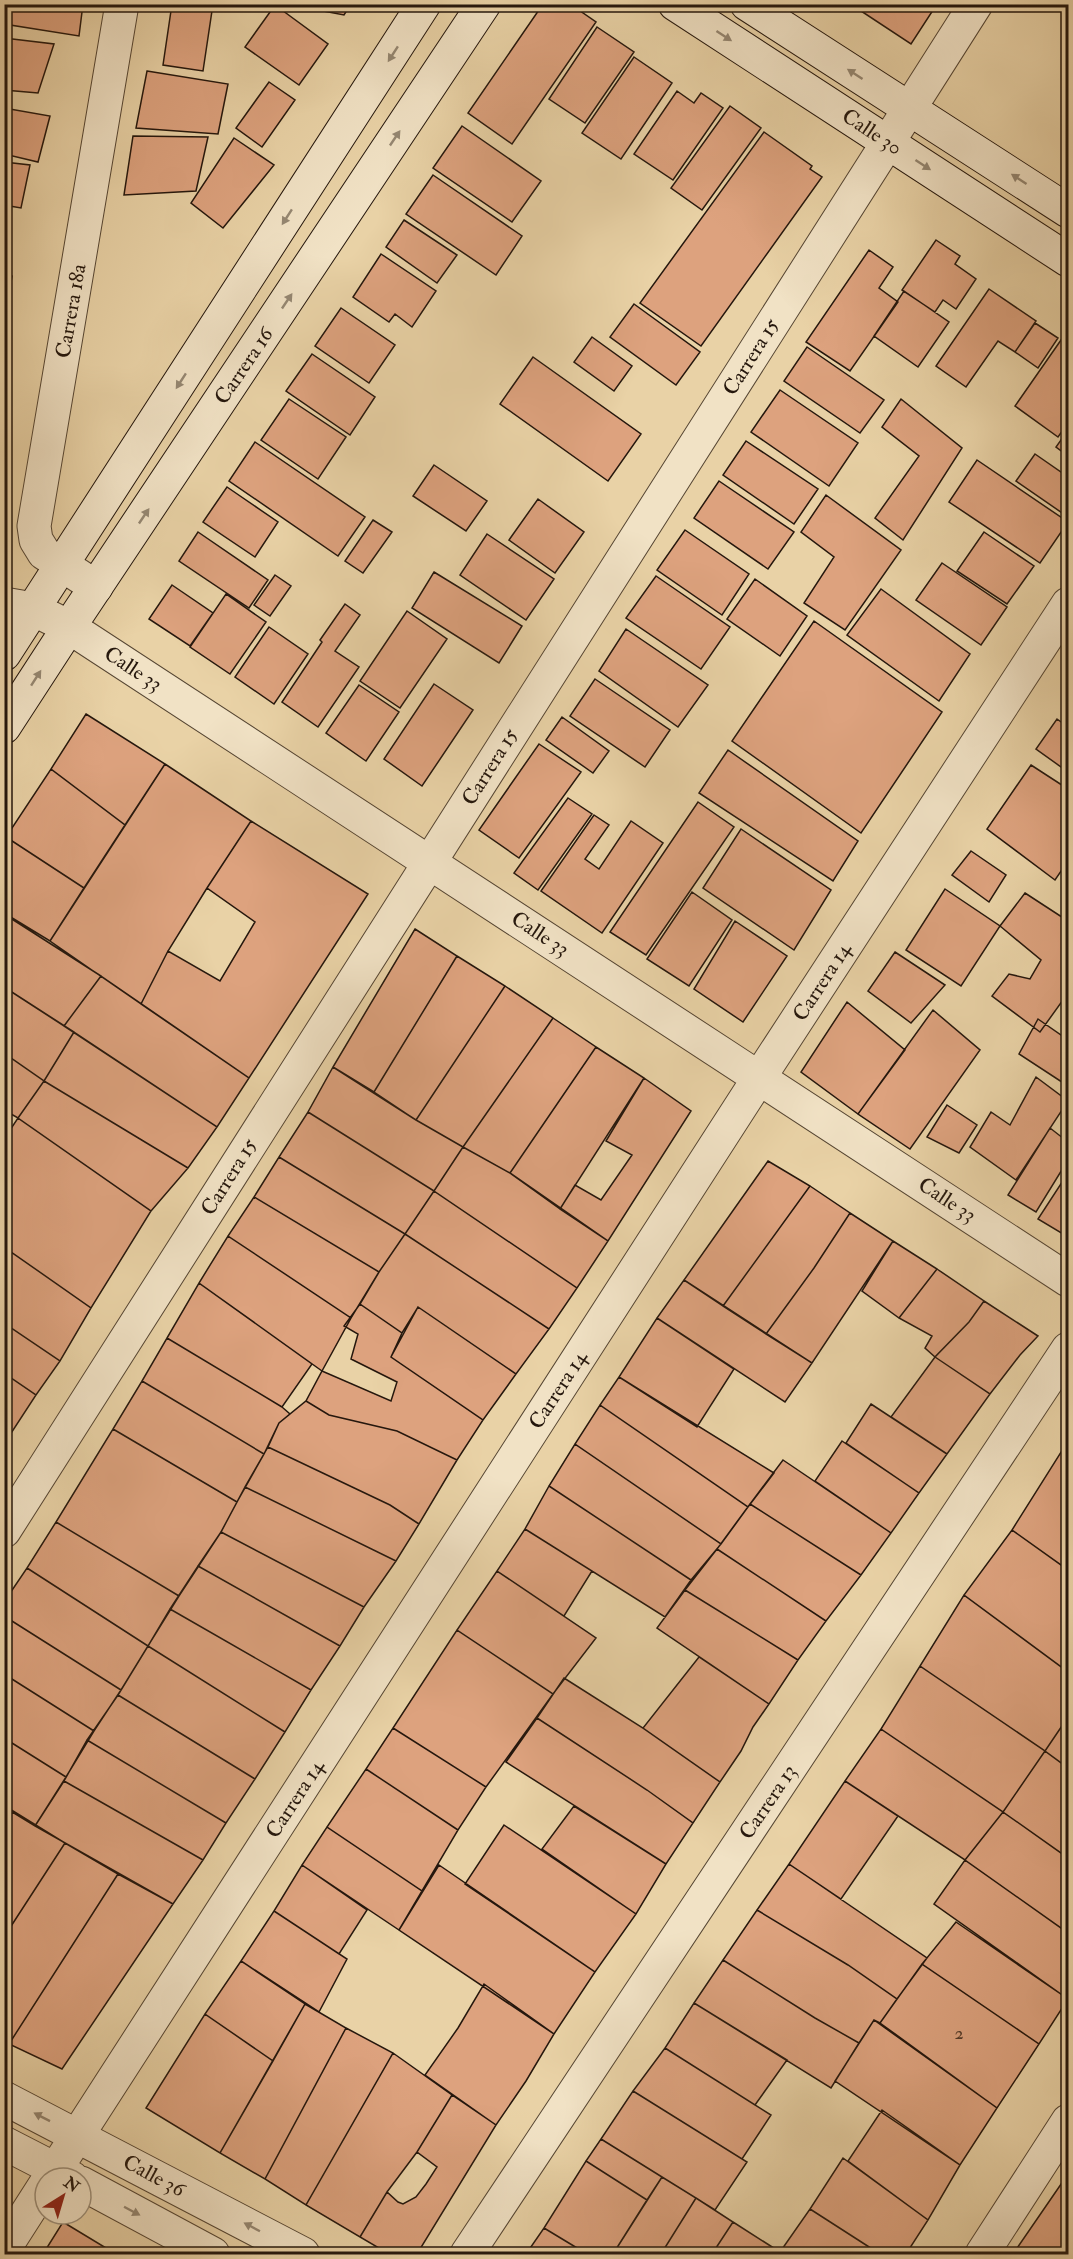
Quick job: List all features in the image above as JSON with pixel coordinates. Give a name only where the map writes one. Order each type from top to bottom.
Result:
[{"type":"street","name":"Carrera 18a","points":[[96,588],[44,553],[36,540],[34,526],[122,4]]},
{"type":"street","name":"Carrera 16","points":[[4,654],[19,607],[61,566],[424,4]]},
{"type":"street","name":"Carrera 16","points":[[4,727],[484,4]]},
{"type":"street","name":"Calle 30","points":[[675,4],[1068,260]]},
{"type":"street","name":"Calle 30","points":[[747,4],[1068,211]]},
{"type":"street","name":"Carrera 15","points":[[4,1531],[976,4]]},
{"type":"street","name":"Carrera 14","points":[[66,2166],[78,2136],[759,1078],[1068,604]]},
{"type":"street","name":"Calle 33","points":[[19,607],[69,627],[1068,1280]]},
{"type":"street","name":"Carrera 13","points":[[466,2254],[1068,1348]]},
{"type":"street","name":"Calle 36","points":[[4,2098],[303,2254]]},
{"type":"street","points":[[982,2254],[1068,2121]]},
{"type":"street","name":"Calle 36","points":[[4,2143],[40,2166]]},
{"type":"street","name":"Calle 36","points":[[93,2195],[213,2254]]},
{"type":"street","name":"Carrera 14","points":[[4,2249],[33,2213]]},
{"type":"building","points":[[4,4],[83,4],[79,36],[4,24]]},
{"type":"building","points":[[172,4],[213,4],[203,71],[163,65]]},
{"type":"building","points":[[286,4],[351,4],[344,15]]},
{"type":"building","points":[[543,4],[570,4],[596,22],[512,144],[468,113]]},
{"type":"building","points":[[866,4],[937,4],[911,44],[861,11]]},
{"type":"building","points":[[275,5],[328,44],[299,85],[245,47]]},
{"type":"building","points":[[597,27],[634,52],[585,123],[549,99]]},
{"type":"building","points":[[4,38],[54,44],[38,93],[4,90]]},
{"type":"building","points":[[634,57],[672,83],[621,159],[582,133]]},
{"type":"building","points":[[147,71],[228,84],[218,134],[136,128]]},
{"type":"building","points":[[269,82],[295,100],[262,147],[236,128]]},
{"type":"building","points":[[677,91],[694,103],[701,93],[723,108],[673,180],[634,154]]},
{"type":"building","points":[[730,106],[761,128],[702,210],[671,188]]},
{"type":"building","points":[[4,108],[50,116],[38,162],[4,154]]},
{"type":"building","points":[[462,126],[541,181],[512,222],[433,168]]},
{"type":"building","points":[[764,132],[812,166],[810,169],[822,177],[701,346],[640,303]]},
{"type":"building","points":[[133,136],[208,137],[196,191],[124,195]]},
{"type":"building","points":[[234,138],[274,165],[223,228],[191,203]]},
{"type":"building","points":[[4,162],[30,165],[21,208],[4,205]]},
{"type":"building","points":[[433,175],[522,236],[496,275],[406,214]]},
{"type":"building","points":[[404,220],[457,255],[437,283],[386,247]]},
{"type":"building","points":[[936,240],[960,256],[955,264],[976,279],[956,309],[943,300],[935,312],[902,290]]},
{"type":"building","points":[[869,250],[893,267],[879,288],[898,302],[850,371],[806,342]]},
{"type":"building","points":[[381,254],[436,291],[412,327],[395,314],[389,322],[353,297]]},
{"type":"building","points":[[4,274],[12,276],[4,324]]},
{"type":"building","points":[[989,289],[1036,321],[1015,352],[998,341],[966,387],[936,366]]},
{"type":"building","points":[[904,291],[949,322],[918,367],[874,336]]},
{"type":"building","points":[[634,304],[700,352],[676,385],[610,337]]},
{"type":"building","points":[[341,308],[395,345],[369,383],[315,346]]},
{"type":"building","points":[[1035,323],[1058,338],[1038,368],[1015,352]]},
{"type":"building","points":[[1068,330],[1068,423],[1058,437],[1015,406]]},
{"type":"building","points":[[592,337],[632,366],[614,391],[574,362]]},
{"type":"building","points":[[807,347],[884,400],[860,433],[784,381]]},
{"type":"building","points":[[312,354],[375,397],[350,435],[286,391]]},
{"type":"building","points":[[533,357],[641,434],[608,481],[500,404]]},
{"type":"building","points":[[780,390],[858,443],[829,486],[751,432]]},
{"type":"building","points":[[289,399],[346,437],[318,479],[261,440]]},
{"type":"building","points":[[901,399],[962,448],[903,540],[875,518],[919,456],[882,427]]},
{"type":"building","points":[[1068,430],[1068,456],[1056,447]]},
{"type":"building","points":[[746,441],[818,489],[794,524],[723,475]]},
{"type":"building","points":[[255,442],[365,517],[338,556],[229,481]]},
{"type":"building","points":[[1035,454],[1068,477],[1068,517],[1016,481]]},
{"type":"building","points":[[977,460],[1068,522],[1040,563],[949,502]]},
{"type":"building","points":[[434,465],[487,501],[466,531],[413,496]]},
{"type":"building","points":[[719,481],[794,532],[768,569],[694,518]]},
{"type":"building","points":[[227,487],[278,522],[255,557],[203,522]]},
{"type":"building","points":[[826,495],[901,550],[845,630],[804,603],[834,557],[801,532]]},
{"type":"building","points":[[538,499],[584,532],[555,573],[509,540]]},
{"type":"building","points":[[373,520],[392,532],[363,573],[345,561]]},
{"type":"building","points":[[685,530],[749,574],[722,615],[657,570]]},
{"type":"building","points":[[198,532],[268,580],[249,608],[179,561]]},
{"type":"building","points":[[984,532],[1034,566],[1007,604],[957,571]]},
{"type":"building","points":[[487,534],[554,579],[526,620],[460,575]]},
{"type":"building","points":[[942,563],[1007,607],[981,645],[916,600]]},
{"type":"building","points":[[434,572],[522,626],[499,663],[412,608]]},
{"type":"building","points":[[275,575],[291,586],[270,616],[254,605]]},
{"type":"building","points":[[656,576],[730,627],[701,669],[626,618]]},
{"type":"building","points":[[755,579],[807,616],[780,656],[727,619]]},
{"type":"building","points":[[172,585],[213,613],[190,646],[149,619]]},
{"type":"building","points":[[881,589],[970,654],[939,701],[847,635]]},
{"type":"building","points":[[226,594],[266,622],[230,674],[190,647]]},
{"type":"building","points":[[345,604],[360,615],[335,651],[359,667],[318,727],[282,702]]},
{"type":"building","points":[[407,611],[447,639],[400,708],[360,681]]},
{"type":"building","points":[[814,621],[942,712],[861,833],[732,741]]},
{"type":"building","points":[[269,627],[308,654],[274,704],[235,677]]},
{"type":"building","points":[[626,629],[708,685],[678,727],[599,671]]},
{"type":"building","points":[[595,679],[670,730],[645,767],[570,716]]},
{"type":"building","points":[[434,684],[473,710],[422,786],[384,759]]},
{"type":"building","points":[[359,685],[399,712],[366,761],[326,733]]},
{"type":"building","points":[[86,714],[165,764],[125,825],[51,769]]},
{"type":"building","points":[[562,717],[609,751],[593,773],[546,740]]},
{"type":"building","points":[[1057,719],[1068,727],[1068,772],[1036,749]]},
{"type":"building","points":[[539,744],[581,772],[519,858],[479,830]]},
{"type":"building","points":[[728,750],[858,841],[833,881],[699,793]]},
{"type":"building","points":[[165,764],[251,821],[168,951],[141,1004],[50,941]]},
{"type":"building","points":[[1031,765],[1068,789],[1068,861],[1055,880],[987,829]]},
{"type":"building","points":[[51,769],[125,825],[84,888],[6,837]]},
{"type":"building","points":[[568,798],[592,814],[538,890],[514,873]]},
{"type":"building","points":[[698,802],[734,827],[646,955],[610,932]]},
{"type":"building","points":[[594,815],[609,825],[585,859],[599,869],[631,821],[663,843],[602,933],[541,891]]},
{"type":"building","points":[[251,821],[368,894],[249,1078],[141,1004],[168,951],[220,981],[255,922],[207,888]]},
{"type":"building","points":[[741,829],[831,890],[794,950],[703,888]]},
{"type":"building","points":[[6,837],[84,888],[50,941],[4,913]]},
{"type":"building","points":[[971,851],[1006,875],[989,902],[952,875]]},
{"type":"building","points":[[945,889],[1000,926],[961,986],[906,950]]},
{"type":"building","points":[[692,892],[732,920],[689,986],[647,959]]},
{"type":"building","points":[[1025,893],[1068,921],[1068,993],[1040,1032],[992,996],[1009,974],[1030,979],[1041,960],[1000,926]]},
{"type":"building","points":[[4,914],[101,976],[64,1026],[4,987]]},
{"type":"building","points":[[735,921],[787,956],[743,1022],[694,989]]},
{"type":"building","points":[[415,929],[457,956],[374,1092],[333,1067]]},
{"type":"building","points":[[895,952],[945,985],[911,1023],[868,991]]},
{"type":"building","points":[[457,956],[505,986],[416,1120],[374,1092]]},
{"type":"building","points":[[101,976],[249,1078],[217,1127],[64,1026]]},
{"type":"building","points":[[505,986],[553,1018],[463,1147],[416,1120]]},
{"type":"building","points":[[4,987],[74,1032],[44,1081],[4,1053]]},
{"type":"building","points":[[847,1002],[905,1050],[858,1114],[801,1072]]},
{"type":"building","points":[[933,1010],[980,1050],[910,1149],[858,1114]]},
{"type":"building","points":[[553,1018],[596,1047],[510,1173],[463,1147]]},
{"type":"building","points":[[1038,1019],[1068,1040],[1068,1086],[1019,1054]]},
{"type":"building","points":[[74,1032],[217,1127],[188,1168],[44,1081]]},
{"type":"building","points":[[596,1047],[644,1078],[560,1209],[510,1173]]},
{"type":"building","points":[[4,1053],[44,1081],[18,1118],[4,1110]]},
{"type":"building","points":[[333,1067],[463,1147],[434,1191],[308,1112]]},
{"type":"building","points":[[1036,1077],[1068,1101],[1016,1180],[970,1147],[991,1112],[1010,1125]]},
{"type":"building","points":[[644,1078],[691,1111],[608,1241],[560,1209],[575,1185],[601,1200],[632,1155],[606,1141]]},
{"type":"building","points":[[44,1081],[188,1168],[151,1211],[18,1118]]},
{"type":"building","points":[[947,1105],[977,1125],[959,1153],[927,1137]]},
{"type":"building","points":[[308,1112],[434,1191],[405,1234],[279,1157]]},
{"type":"building","points":[[18,1118],[151,1211],[91,1308],[4,1247],[4,1139]]},
{"type":"building","points":[[1050,1128],[1068,1142],[1068,1160],[1036,1212],[1008,1195]]},
{"type":"building","points":[[463,1147],[510,1173],[608,1241],[577,1288],[434,1191]]},
{"type":"building","points":[[279,1157],[405,1234],[379,1272],[254,1197]]},
{"type":"building","points":[[768,1161],[810,1186],[723,1306],[684,1280]]},
{"type":"building","points":[[1068,1173],[1068,1237],[1038,1219]]},
{"type":"building","points":[[810,1186],[850,1213],[766,1334],[723,1306]]},
{"type":"building","points":[[434,1191],[577,1288],[549,1329],[405,1234]]},
{"type":"building","points":[[254,1197],[379,1272],[351,1318],[228,1236]]},
{"type":"building","points":[[850,1213],[893,1241],[812,1363],[766,1334]]},
{"type":"building","points":[[405,1234],[549,1329],[516,1374],[418,1307],[402,1333],[360,1304]]},
{"type":"building","points":[[228,1236],[351,1318],[322,1371],[199,1283]]},
{"type":"building","points":[[893,1241],[937,1269],[899,1318],[862,1291]]},
{"type":"building","points":[[4,1247],[91,1308],[60,1361],[4,1323]]},
{"type":"building","points":[[937,1269],[984,1301],[969,1322],[935,1357],[925,1348],[932,1336],[899,1318]]},
{"type":"building","points":[[684,1280],[812,1363],[785,1402],[657,1318]]},
{"type":"building","points":[[199,1283],[312,1364],[282,1407],[167,1338]]},
{"type":"building","points":[[984,1301],[1038,1336],[990,1394],[935,1357],[969,1322]]},
{"type":"building","points":[[360,1304],[402,1333],[391,1357],[483,1420],[457,1460],[397,1431],[329,1415],[306,1401],[322,1371],[391,1401],[397,1382],[351,1359],[358,1334],[344,1326]]},
{"type":"building","points":[[418,1307],[516,1374],[483,1420],[391,1357]]},
{"type":"building","points":[[657,1318],[734,1369],[697,1427],[619,1377]]},
{"type":"building","points":[[4,1323],[60,1361],[36,1395],[4,1373]]},
{"type":"building","points":[[167,1338],[290,1414],[279,1423],[264,1454],[142,1381]]},
{"type":"building","points":[[935,1357],[990,1394],[947,1454],[891,1417]]},
{"type":"building","points":[[4,1373],[36,1395],[4,1444]]},
{"type":"building","points":[[619,1377],[774,1473],[748,1507],[600,1405]]},
{"type":"building","points":[[142,1381],[264,1454],[237,1502],[113,1429]]},
{"type":"building","points":[[306,1401],[329,1415],[397,1431],[457,1460],[419,1524],[390,1505],[268,1447],[279,1423]]},
{"type":"building","points":[[871,1404],[947,1454],[919,1493],[846,1443]]},
{"type":"building","points":[[600,1405],[748,1507],[721,1544],[575,1444]]},
{"type":"building","points":[[113,1429],[237,1502],[221,1532],[179,1596],[56,1522]]},
{"type":"building","points":[[842,1441],[919,1493],[891,1533],[815,1481]]},
{"type":"building","points":[[1068,1441],[1068,1570],[1012,1530]]},
{"type":"building","points":[[575,1444],[721,1544],[691,1580],[549,1486]]},
{"type":"building","points":[[268,1447],[390,1505],[419,1524],[396,1561],[245,1487]]},
{"type":"building","points":[[783,1460],[891,1533],[861,1575],[750,1504]]},
{"type":"building","points":[[549,1486],[691,1580],[665,1617],[525,1529]]},
{"type":"building","points":[[245,1487],[396,1561],[364,1607],[221,1532]]},
{"type":"building","points":[[750,1504],[861,1575],[826,1621],[717,1549]]},
{"type":"building","points":[[56,1522],[179,1596],[148,1646],[27,1568]]},
{"type":"building","points":[[525,1529],[592,1571],[564,1616],[497,1571]]},
{"type":"building","points":[[1012,1530],[1068,1570],[1068,1672],[964,1595]]},
{"type":"building","points":[[221,1532],[364,1607],[340,1646],[198,1566]]},
{"type":"building","points":[[717,1549],[826,1621],[798,1660],[685,1590]]},
{"type":"building","points":[[198,1566],[340,1646],[311,1690],[170,1609]]},
{"type":"building","points":[[27,1568],[148,1646],[121,1690],[4,1616],[4,1602]]},
{"type":"building","points":[[497,1571],[596,1638],[553,1694],[457,1630]]},
{"type":"building","points":[[685,1590],[798,1660],[769,1704],[657,1628]]},
{"type":"building","points":[[964,1595],[1068,1672],[1068,1717],[1045,1751],[920,1666]]},
{"type":"building","points":[[170,1609],[311,1690],[285,1732],[148,1646]]},
{"type":"building","points":[[4,1616],[121,1690],[94,1731],[4,1674]]},
{"type":"building","points":[[457,1630],[553,1694],[486,1787],[393,1728]]},
{"type":"building","points":[[148,1646],[285,1732],[255,1779],[118,1695]]},
{"type":"building","points":[[699,1657],[769,1704],[720,1782],[643,1728]]},
{"type":"building","points":[[920,1666],[1045,1751],[1003,1812],[881,1729]]},
{"type":"building","points":[[4,1674],[94,1731],[66,1777],[4,1738]]},
{"type":"building","points":[[564,1678],[643,1728],[720,1782],[693,1823],[537,1718]]},
{"type":"building","points":[[118,1695],[255,1779],[226,1823],[87,1740]]},
{"type":"building","points":[[1068,1717],[1068,1768],[1045,1751]]},
{"type":"building","points":[[537,1718],[693,1823],[666,1864],[506,1762]]},
{"type":"building","points":[[393,1728],[486,1787],[458,1830],[366,1769]]},
{"type":"building","points":[[881,1729],[1003,1812],[965,1860],[845,1781]]},
{"type":"building","points":[[4,1738],[66,1777],[35,1826],[4,1807]]},
{"type":"building","points":[[87,1740],[226,1823],[203,1860],[64,1781]]},
{"type":"building","points":[[1045,1751],[1068,1768],[1068,1858],[1003,1812]]},
{"type":"building","points":[[366,1769],[458,1830],[422,1891],[327,1827]]},
{"type":"building","points":[[64,1781],[203,1860],[173,1904],[35,1826]]},
{"type":"building","points":[[845,1781],[898,1816],[841,1899],[789,1864]]},
{"type":"building","points":[[4,1805],[13,1811],[4,1824]]},
{"type":"building","points":[[574,1806],[666,1864],[636,1914],[542,1849]]},
{"type":"building","points":[[13,1811],[65,1843],[4,1937],[4,1824]]},
{"type":"building","points":[[1003,1812],[1068,1858],[1068,1933],[965,1860]]},
{"type":"building","points":[[504,1825],[636,1914],[595,1972],[465,1884]]},
{"type":"building","points":[[327,1827],[422,1891],[399,1930],[302,1865]]},
{"type":"building","points":[[65,1843],[118,1874],[9,2044],[4,2042],[4,1937]]},
{"type":"building","points":[[965,1860],[1068,1933],[1068,1999],[934,1904]]},
{"type":"building","points":[[789,1864],[927,1958],[897,1999],[848,1965],[757,1910]]},
{"type":"building","points":[[302,1865],[367,1910],[339,1954],[274,1911]]},
{"type":"building","points":[[439,1865],[595,1972],[554,2034],[399,1930]]},
{"type":"building","points":[[118,1874],[173,1904],[62,2069],[9,2044]]},
{"type":"building","points":[[757,1910],[848,1965],[897,1999],[880,2023],[874,2020],[859,2043],[723,1960]]},
{"type":"building","points":[[274,1911],[347,1959],[319,2012],[241,1961]]},
{"type":"building","points":[[956,1922],[1068,1999],[1039,2044],[922,1964]]},
{"type":"building","points":[[723,1960],[859,2043],[831,2088],[694,2003]]},
{"type":"building","points":[[241,1961],[305,2004],[273,2061],[205,2014]]},
{"type":"building","points":[[922,1964],[1039,2044],[997,2108],[880,2023]]},
{"type":"building","points":[[484,1984],[554,2034],[496,2125],[425,2075],[458,2028]]},
{"type":"building","points":[[694,2003],[787,2060],[755,2105],[665,2048]]},
{"type":"building","points":[[305,2004],[346,2028],[265,2179],[220,2153]]},
{"type":"building","points":[[205,2014],[273,2061],[220,2153],[146,2108]]},
{"type":"building","points":[[874,2020],[997,2108],[960,2165],[835,2081]]},
{"type":"building","points":[[346,2028],[393,2053],[306,2205],[265,2179]]},
{"type":"building","points":[[665,2048],[771,2115],[742,2159],[633,2091]]},
{"type":"building","points":[[393,2053],[452,2095],[417,2152],[387,2192],[360,2237],[306,2205]]},
{"type":"building","points":[[633,2091],[747,2162],[715,2210],[601,2139]]},
{"type":"building","points":[[452,2095],[496,2125],[417,2254],[389,2254],[360,2237],[387,2192],[403,2204],[416,2197],[426,2184],[437,2167],[417,2152]]},
{"type":"building","points":[[882,2110],[960,2165],[928,2220],[848,2161]]},
{"type":"building","points":[[601,2139],[662,2177],[647,2200],[586,2161]]},
{"type":"building","points":[[843,2158],[928,2220],[906,2254],[880,2254],[810,2209]]},
{"type":"building","points":[[586,2161],[647,2200],[613,2254],[587,2254],[544,2228]]},
{"type":"building","points":[[1068,2174],[1068,2254],[1013,2254]]},
{"type":"building","points":[[662,2177],[696,2198],[661,2254],[613,2254]]},
{"type":"building","points":[[696,2198],[733,2222],[712,2254],[661,2254]]},
{"type":"building","points":[[810,2209],[880,2254],[784,2254],[780,2252]]},
{"type":"building","points":[[733,2222],[780,2252],[784,2254],[712,2254]]},
{"type":"building","points":[[60,2226],[70,2226],[116,2254],[43,2254]]},
{"type":"building","points":[[544,2228],[587,2254],[526,2254]]}]
